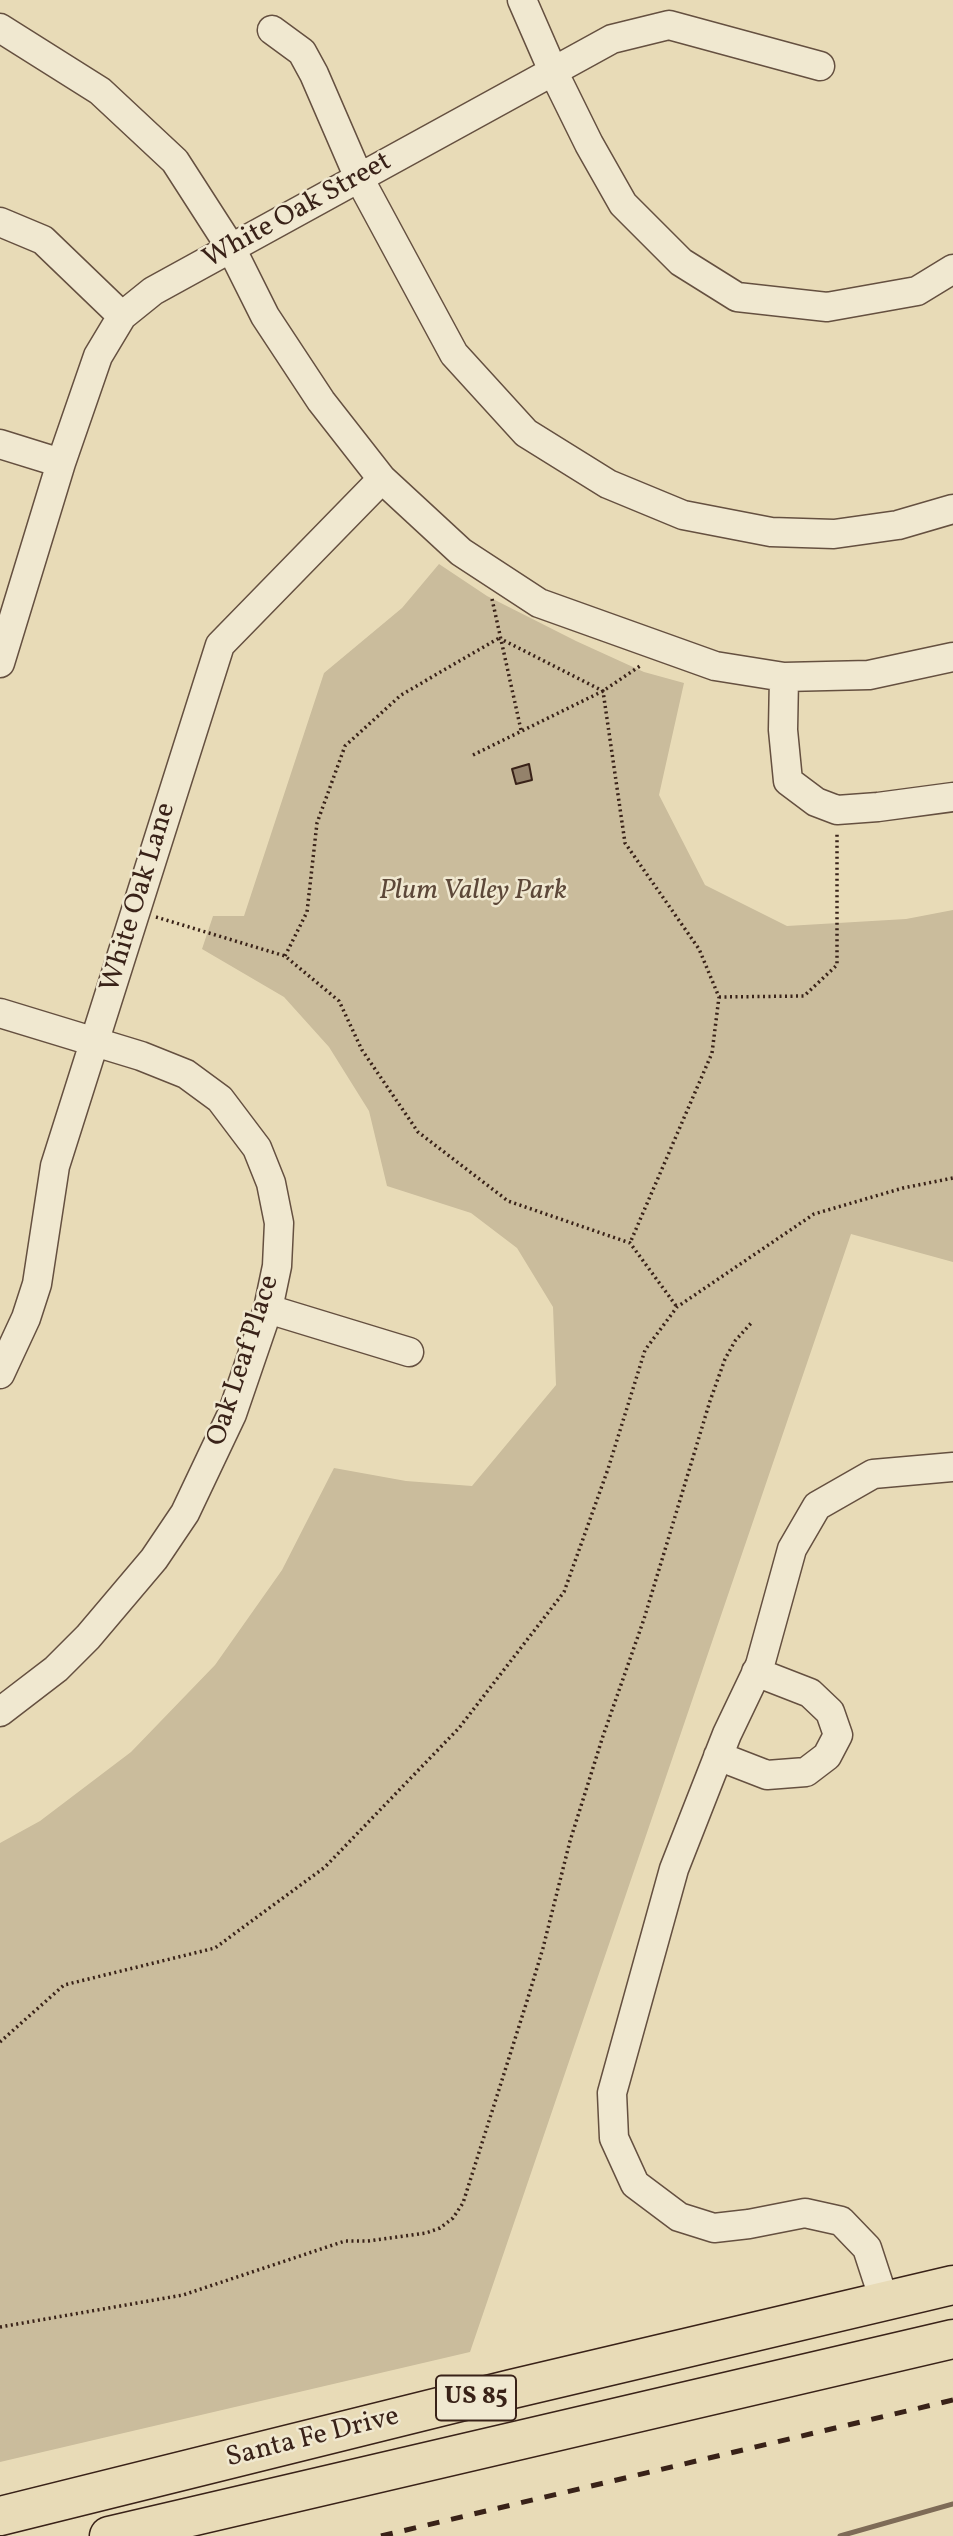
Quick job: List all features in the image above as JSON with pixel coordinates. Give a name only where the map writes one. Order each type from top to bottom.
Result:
[{"type":"highway","name":"Santa Fe Drive","points":[[0,2516],[953,2285]]},
{"type":"highway","name":"Santa Fe Drive","points":[[109,2536],[953,2339]]},
{"type":"street","points":[[522,0],[589,144],[623,204],[681,262],[737,297],[827,307],[917,291],[953,269]]},
{"type":"street","name":"White Oak Street","points":[[0,663],[61,463],[98,356],[122,316],[153,291],[612,38],[669,25],[820,66]]},
{"type":"street","points":[[0,28],[100,91],[176,161],[232,248],[265,316],[321,401],[382,479],[461,552],[539,603],[715,666],[784,677],[869,675],[953,657]]},
{"type":"street","points":[[272,30],[302,52],[359,178],[454,354],[526,433],[608,484],[684,515],[771,532],[834,534],[898,525],[953,509]]},
{"type":"street","points":[[0,222],[43,240],[122,316]]},
{"type":"street","points":[[0,444],[61,463]]},
{"type":"street","name":"White Oak Lane","points":[[0,1374],[21,1329],[37,1284],[55,1166],[219,645],[382,479]]},
{"type":"street","points":[[784,677],[783,730],[788,781],[816,802],[837,810],[953,797]]},
{"type":"street","name":"Oak Leaf Place","points":[[0,1013],[141,1056],[186,1074],[220,1100],[257,1148],[271,1183],[279,1223],[277,1266],[268,1309],[232,1414],[185,1513],[154,1559],[88,1637],[56,1669],[0,1712]]},
{"type":"street","points":[[268,1309],[409,1352]]},
{"type":"street","points":[[884,2300],[867,2248],[841,2221],[805,2213],[714,2228],[679,2217],[635,2184],[614,2138],[612,2093],[674,1869],[718,1756],[756,1672],[792,1549],[817,1506],[873,1474],[953,1467]]},
{"type":"street","points":[[718,1756],[767,1775],[806,1772],[827,1756],[838,1735],[830,1712],[810,1693],[756,1672]]},
{"type":"path","points":[[491,594],[521,730]]},
{"type":"path","points":[[285,956],[307,912],[317,823],[345,746],[401,695],[499,638]]},
{"type":"path","points":[[499,638],[603,691]]},
{"type":"path","points":[[473,755],[603,691],[640,667]]},
{"type":"path","points":[[603,691],[625,843],[699,949],[719,997],[712,1053],[631,1243]]},
{"type":"path","points":[[719,997],[804,996],[837,965],[837,810]]},
{"type":"path","points":[[135,911],[285,956],[340,1001],[362,1051],[418,1132],[508,1202],[631,1243],[677,1307]]},
{"type":"path","points":[[0,2042],[64,1985],[215,1948],[325,1867],[459,1728],[564,1592],[608,1469],[645,1350],[677,1307],[814,1214],[903,1188],[953,1178]]},
{"type":"path","points":[[0,2327],[183,2295],[345,2241],[368,2241],[426,2233],[440,2228],[453,2218],[463,2203],[527,2001],[570,1841],[644,1619],[710,1401],[725,1359],[735,1341],[753,1321]]},
{"type":"green space","name":"Plum Valley Park","points":[[439,564],[487,596],[576,641],[644,672],[684,683],[659,795],[705,885],[787,926],[906,919],[953,910],[953,1262],[851,1234],[470,2352],[0,2462],[0,1843],[40,1821],[131,1752],[215,1665],[282,1570],[334,1468],[406,1481],[472,1486],[556,1385],[553,1307],[517,1248],[471,1213],[387,1186],[369,1111],[329,1047],[284,997],[202,949],[213,916],[244,916],[324,673],[402,608]]},
{"type":"building","points":[[529,764],[532,780],[516,784],[512,769]]},
{"type":"waterway","points":[[840,2536],[953,2504]]},
{"type":"railway","points":[[381,2536],[953,2400]]}]
